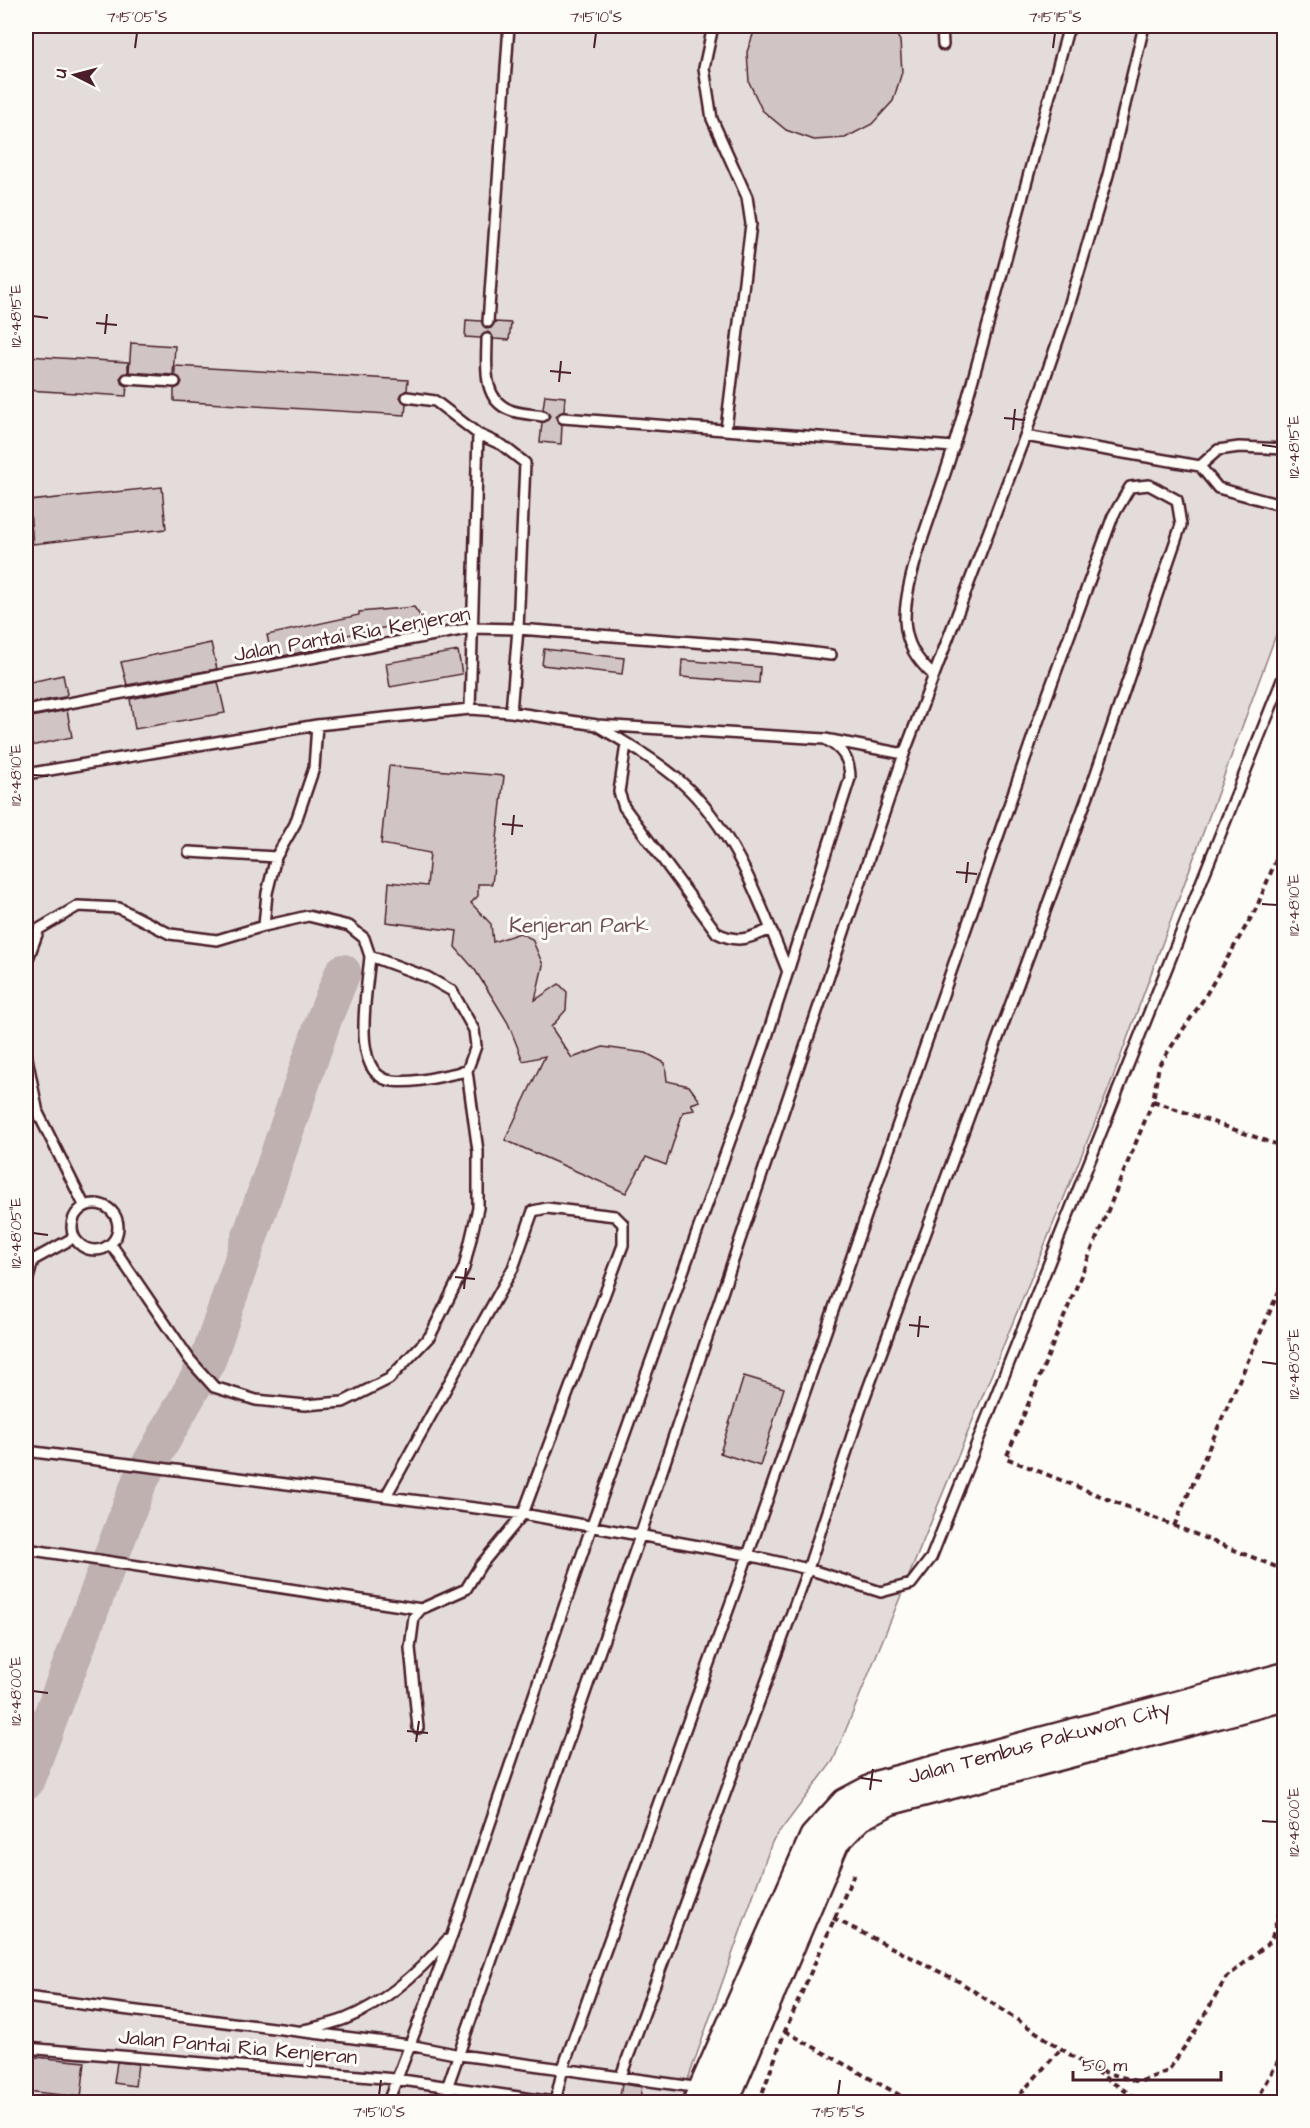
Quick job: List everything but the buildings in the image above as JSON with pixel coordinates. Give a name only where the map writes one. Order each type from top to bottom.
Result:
[{"type":"street","name":"Jalan Tembus Pakuwon City","points":[[708,2098],[814,1837],[844,1803],[881,1784],[1284,1677]]},
{"type":"street","name":"Jalan Tembus Pakuwon City","points":[[708,2098],[835,1842],[859,1817],[889,1801],[1284,1697]]},
{"type":"lane","points":[[488,322],[509,26]]},
{"type":"lane","points":[[713,26],[704,68],[712,118],[747,197],[751,224],[726,429]]},
{"type":"lane","points":[[942,26],[943,45]]},
{"type":"lane","points":[[933,675],[919,662],[909,646],[906,609],[909,587],[954,447],[1067,33],[1072,26]]},
{"type":"lane","points":[[442,2103],[640,1536],[904,754],[1025,436],[1064,323],[1108,175],[1144,26]]},
{"type":"lane","points":[[487,339],[486,380],[496,400],[509,410],[543,416]]},
{"type":"lane","points":[[127,379],[175,382]]},
{"type":"lane","points":[[407,397],[435,401],[478,434],[502,445],[525,463],[518,629],[511,712]]},
{"type":"lane","points":[[563,418],[954,447]]},
{"type":"lane","points":[[470,709],[478,434]]},
{"type":"lane","points":[[1025,436],[1200,466],[1218,488],[1284,506]]},
{"type":"lane","points":[[1200,466],[1218,450],[1239,447],[1284,449]]},
{"type":"lane","points":[[554,2103],[562,2068],[748,1555],[1040,716],[1113,516],[1130,487],[1149,485],[1177,500],[1181,525],[1093,782],[863,1402],[808,1569],[621,2076]]},
{"type":"lane","name":"Jalan Pantai Ria Kenjeran","points":[[26,711],[472,628],[518,629],[775,648],[831,655]]},
{"type":"lane","points":[[26,1451],[523,1514],[748,1555],[808,1569],[881,1592],[911,1584],[931,1558],[1284,675]]},
{"type":"lane","points":[[26,774],[317,725],[470,709],[511,712],[597,725],[825,739],[904,754]]},
{"type":"lane","points":[[264,926],[267,893],[276,857],[295,824],[314,768],[317,725]]},
{"type":"lane","points":[[597,725],[680,781],[720,825],[771,929],[788,972]]},
{"type":"lane","points":[[388,2103],[395,2079],[452,1935],[591,1528],[760,1057],[788,972],[850,777],[850,766],[841,748],[825,739]]},
{"type":"lane","points":[[626,744],[619,792],[624,807],[717,933],[729,939],[745,940],[771,929]]},
{"type":"lane","points":[[189,852],[276,857]]},
{"type":"lane","points":[[26,964],[39,929],[78,906],[119,908],[170,934],[218,940],[308,916],[350,926],[364,938],[370,957],[364,1038],[365,1057],[374,1073],[390,1081],[406,1082],[467,1071]]},
{"type":"lane","points":[[111,1244],[190,1360],[214,1387],[256,1400],[305,1405],[343,1402],[389,1379],[430,1336],[464,1268],[478,1208],[478,1151],[467,1071],[476,1046],[474,1030],[452,991],[427,977],[370,957]]},
{"type":"lane","points":[[26,1053],[38,1113],[84,1205]]},
{"type":"lane","points":[[95,1203],[105,1206],[114,1213],[118,1223],[117,1234],[111,1244],[98,1250],[84,1248],[74,1238],[71,1226],[74,1214],[84,1205],[95,1203]]},
{"type":"lane","points":[[386,1496],[513,1268],[533,1210],[547,1208],[615,1216],[623,1224],[623,1245],[523,1514],[480,1566],[466,1589],[422,1609],[414,1617],[410,1648],[418,1728]]},
{"type":"lane","points":[[26,1286],[29,1259],[74,1238]]},
{"type":"lane","points":[[26,1549],[87,1556],[422,1609]]},
{"type":"lane","points":[[299,2031],[345,2019],[383,1998],[423,1968],[452,1935]]},
{"type":"lane","points":[[26,1996],[409,2045],[460,2055],[621,2076],[708,2098]]},
{"type":"lane","name":"Jalan Pantai Ria Kenjeran","points":[[26,2048],[395,2079],[554,2103]]},
{"type":"path","points":[[1284,840],[1256,909],[1203,999],[1159,1065],[1153,1101],[1006,1458],[1284,1570]]},
{"type":"path","points":[[1278,856],[1284,856]]},
{"type":"path","points":[[1153,1101],[1284,1148]]},
{"type":"path","points":[[1174,1526],[1284,1280]]},
{"type":"path","points":[[759,2103],[785,2031],[854,1874]]},
{"type":"path","points":[[1085,2066],[1139,2082],[1168,2071],[1197,2030],[1226,1978],[1271,1941],[1284,1895]]},
{"type":"path","points":[[833,1918],[960,1982],[1140,2101]]},
{"type":"path","points":[[785,2031],[912,2103]]},
{"type":"path","points":[[1013,2103],[1060,2050]]},
{"type":"path","points":[[1256,2103],[1284,2050]]},
{"type":"green space","name":"Kenjeran Park","points":[[26,26],[1284,26],[1284,613],[1109,1088],[833,1761],[772,1842],[680,2102],[26,2102]]},
{"type":"waterway","points":[[26,1782],[139,1483],[208,1360],[324,1019],[343,972]]}]
